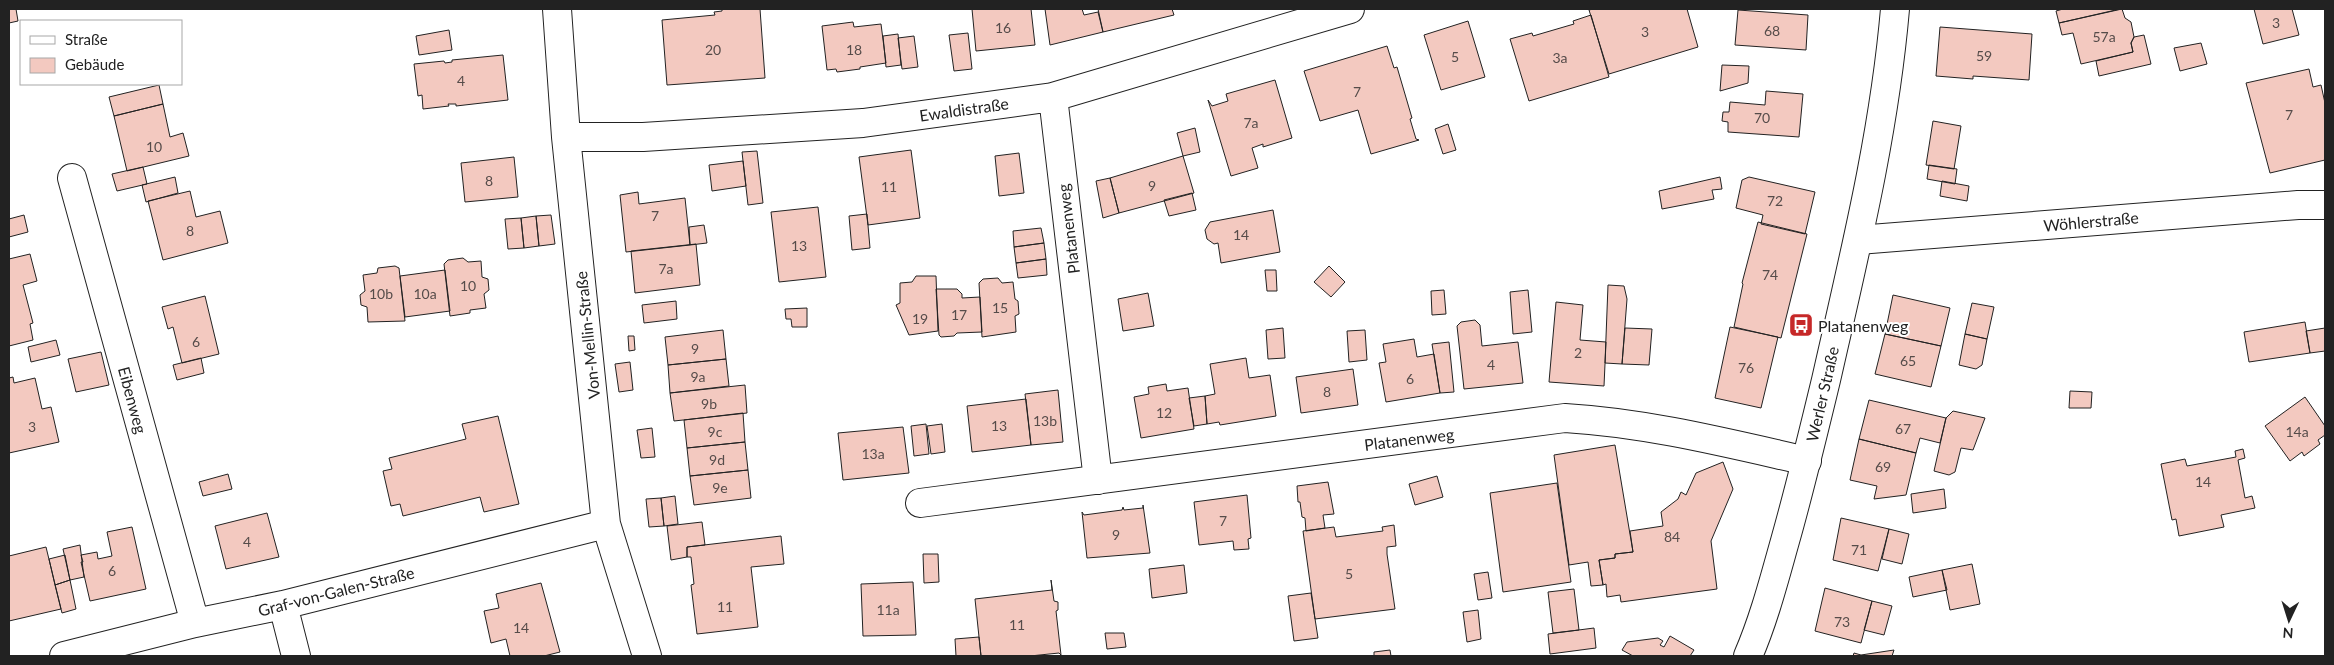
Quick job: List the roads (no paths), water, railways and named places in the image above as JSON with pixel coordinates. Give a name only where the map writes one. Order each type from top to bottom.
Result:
[{"type":"street","name":"Von-Mellin-Straße","points":[[557,9],[566,137],[606,524],[647,656]]},
{"type":"street","name":"Ewaldistraße","points":[[566,137],[643,137],[863,123],[1052,97],[1350,9]]},
{"type":"street","name":"Werler Straße","points":[[1748,656],[1760,629],[1807,461],[1858,240],[1881,130],[1895,9]]},
{"type":"street","name":"Platanenweg","points":[[1052,97],[1098,480]]},
{"type":"street","name":"Eibenweg","points":[[72,178],[195,623]]},
{"type":"street","name":"Wöhlerstraße","points":[[1858,240],[2298,205],[2325,205]]},
{"type":"street","name":"Platanenweg","points":[[920,503],[1565,418],[1612,421],[1658,428],[1807,461]]},
{"type":"street","name":"Graf-von-Galen-Straße","points":[[64,656],[606,524]]},
{"type":"street","points":[[283,604],[296,656]]},
{"type":"place","name":"Platanenweg","points":[[1801,325]]}]
